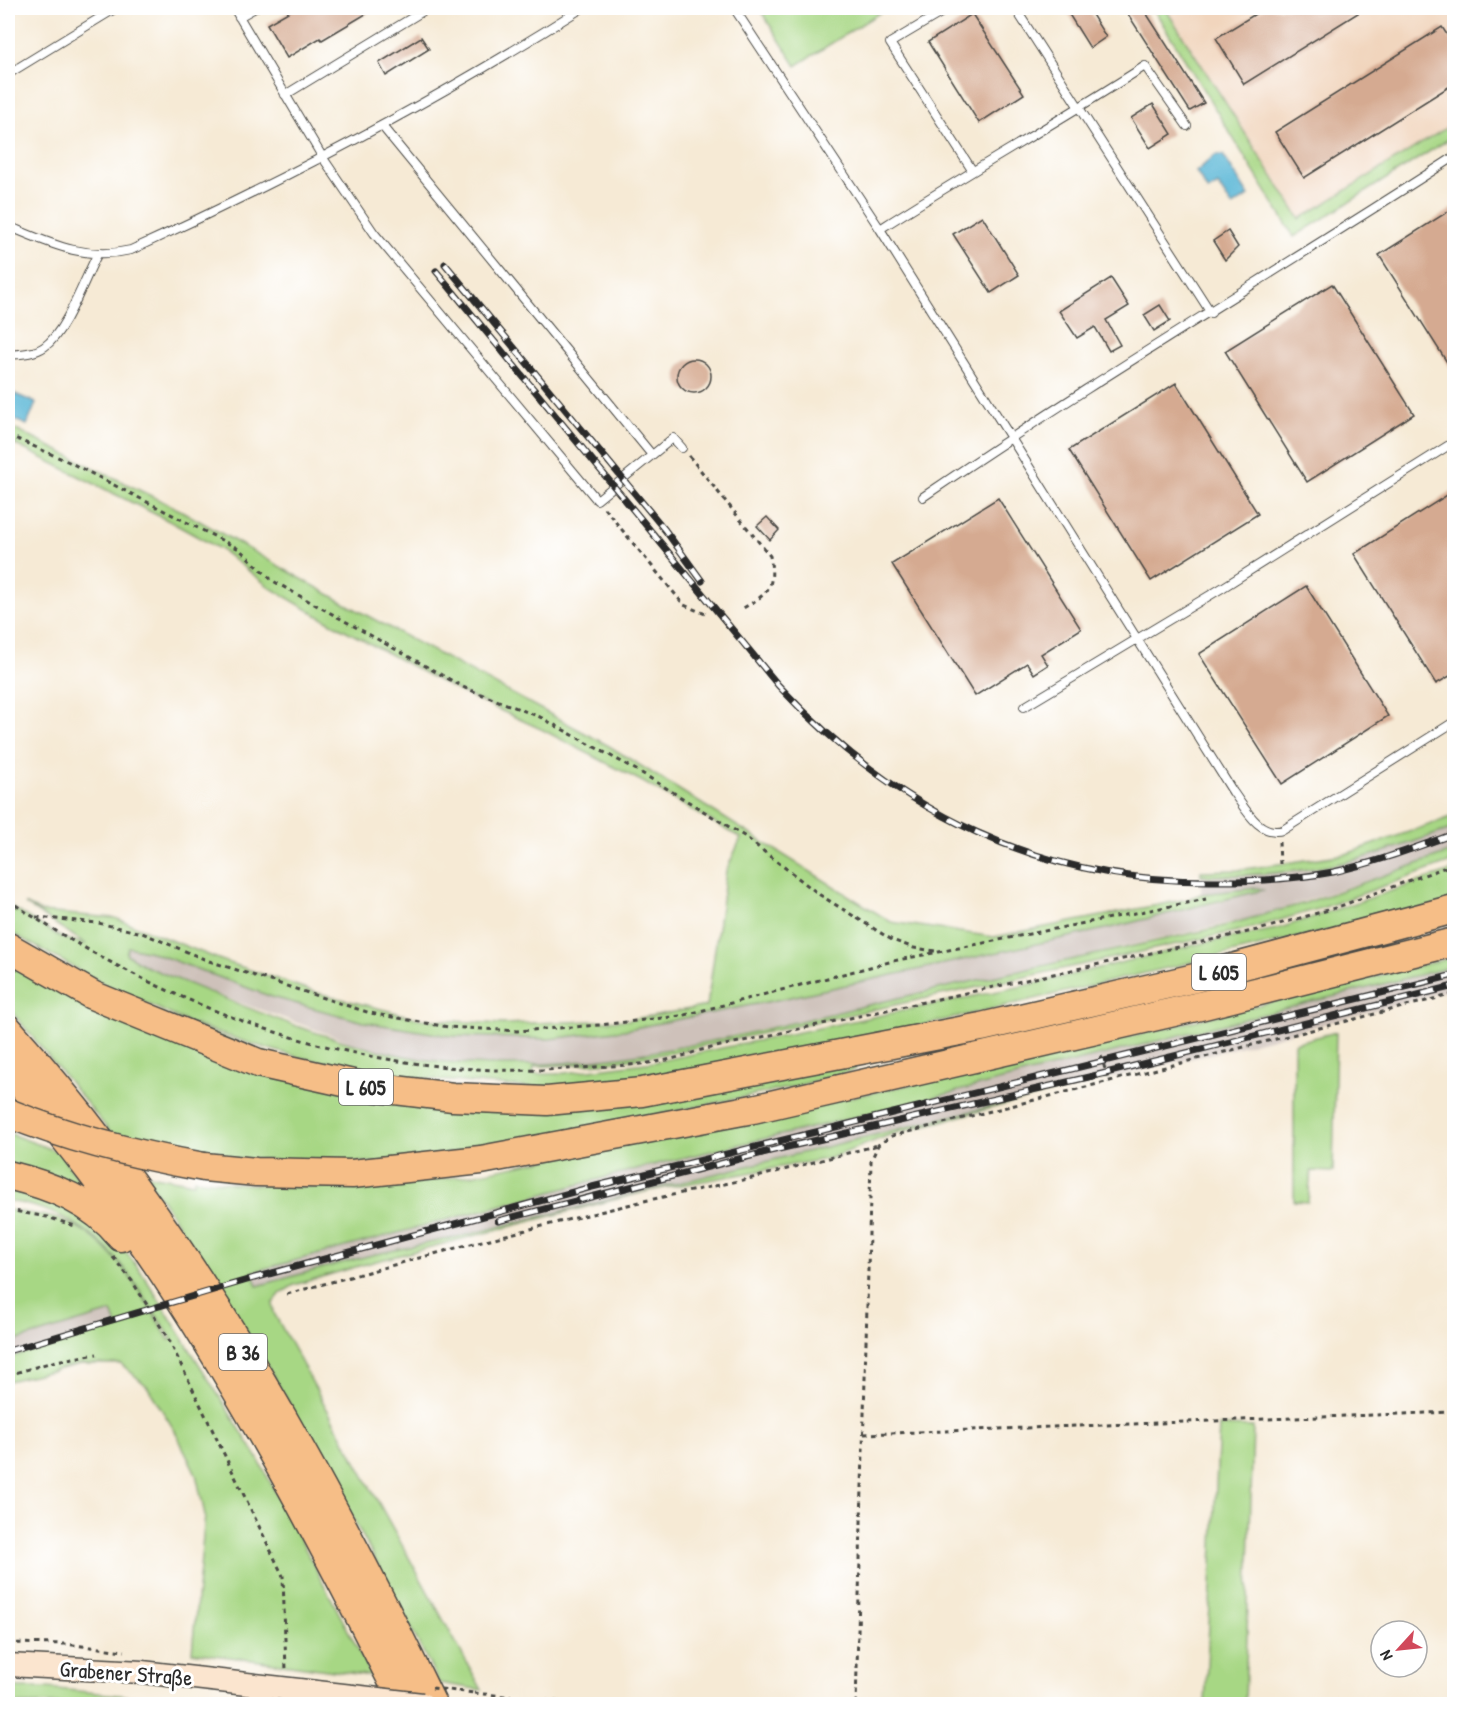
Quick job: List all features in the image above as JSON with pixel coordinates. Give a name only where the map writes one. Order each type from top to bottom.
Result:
[{"type":"highway","name":"L 605","points":[[8,947],[92,994],[258,1063],[362,1086],[453,1098],[547,1101],[663,1088],[981,1027],[1195,978],[1455,909]]},
{"type":"highway","name":"L 605","points":[[8,1113],[90,1141],[154,1158],[204,1167],[256,1172],[340,1174],[402,1170],[481,1160],[753,1109],[1188,1009],[1455,942]]},
{"type":"highway","name":"B 36","points":[[8,1029],[108,1152],[198,1279],[308,1462],[387,1611],[432,1704]]},
{"type":"highway","name":"B 36","points":[[8,1068],[133,1230],[226,1371],[299,1497],[404,1704]]},
{"type":"highway","points":[[8,1175],[42,1184],[73,1197],[101,1215],[131,1249],[194,1339],[226,1371]]},
{"type":"street","name":"Grabener Straße","points":[[8,1665],[142,1672],[422,1704]]},
{"type":"lane","points":[[8,74],[116,8]]},
{"type":"lane","points":[[234,8],[323,158],[374,233],[597,500],[673,438],[682,448]]},
{"type":"lane","points":[[239,17],[255,8]]},
{"type":"lane","points":[[285,95],[428,8]]},
{"type":"lane","points":[[8,226],[62,249],[97,255],[131,250],[323,158],[517,49],[582,8]]},
{"type":"lane","points":[[734,8],[880,229],[1239,800],[1257,824],[1269,831],[1279,832],[1455,722]]},
{"type":"lane","points":[[949,8],[890,43],[972,170]]},
{"type":"lane","points":[[1015,8],[1211,313]]},
{"type":"lane","points":[[880,229],[972,170],[1079,108],[1145,66],[1187,126]]},
{"type":"lane","points":[[382,126],[652,455]]},
{"type":"lane","points":[[923,497],[1010,437],[1211,313],[1455,157]]},
{"type":"lane","points":[[8,355],[24,354],[43,348],[57,334],[97,255]]},
{"type":"lane","points":[[1024,707],[1455,442]]},
{"type":"path","points":[[8,435],[69,462],[239,549],[273,581],[465,688],[540,717],[640,772],[744,836],[820,895],[892,940],[914,948],[940,952]]},
{"type":"path","points":[[682,448],[770,556],[773,576],[771,586],[760,598],[740,610]]},
{"type":"path","points":[[597,500],[684,605],[708,615]]},
{"type":"path","points":[[1279,832],[1280,864]]},
{"type":"path","points":[[8,900],[31,916],[144,981],[257,1028],[405,1064],[451,1069],[539,1071],[672,1061],[697,1051],[1262,929],[1335,908],[1455,864]]},
{"type":"path","points":[[31,916],[58,921],[98,923],[142,933],[209,961],[369,1013],[448,1028],[517,1031],[600,1026],[681,1016],[893,961],[1206,899]]},
{"type":"path","points":[[287,1294],[511,1234],[644,1201],[757,1177],[878,1146],[892,1136],[1455,994]]},
{"type":"path","points":[[1101,1056],[1109,1082]]},
{"type":"path","points":[[856,1704],[871,1161],[878,1146]]},
{"type":"path","points":[[8,1210],[68,1223],[82,1230]]},
{"type":"path","points":[[106,1250],[132,1281],[169,1340],[283,1576],[286,1669],[284,1688]]},
{"type":"path","points":[[8,1375],[56,1361],[97,1353]]},
{"type":"path","points":[[864,1434],[1455,1412]]},
{"type":"path","points":[[474,1693],[583,1704]]},
{"type":"shaded area","points":[[1165,8],[1454,8],[1454,123],[1300,219]]},
{"type":"shaded area","points":[[1454,828],[1454,851],[1260,916],[663,1051],[550,1064],[481,1064],[430,1060],[376,1051],[196,987],[145,966],[126,954],[128,947],[151,952],[272,997],[364,1022],[450,1036],[549,1039],[624,1030],[772,1001],[1213,904],[1262,890],[1258,888],[1201,894],[1201,876],[1274,873],[1322,867],[1375,855]]},
{"type":"shaded area","points":[[1454,966],[1454,989],[1235,1048],[462,1236],[371,1255],[256,1286],[252,1272],[644,1167],[831,1123]]},
{"type":"shaded area","points":[[113,1312],[117,1325],[8,1358],[8,1343]]},
{"type":"green space","points":[[759,8],[887,8],[796,66]]},
{"type":"green space","points":[[1153,8],[1165,8],[1300,219],[1454,123],[1454,136],[1294,237]]},
{"type":"green space","points":[[8,426],[180,510],[355,609],[609,746],[891,922],[994,937],[1188,899],[1201,894],[1258,888],[1263,890],[1110,928],[772,1001],[624,1030],[549,1039],[450,1036],[364,1022],[272,997],[151,952],[128,947],[126,954],[145,966],[284,1022],[320,1034],[356,1045],[429,1060],[485,1065],[597,1060],[653,1052],[1220,927],[1305,903],[1454,851],[1454,861],[1325,907],[1252,928],[671,1053],[603,1063],[534,1067],[533,1074],[557,1074],[654,1062],[1037,983],[1198,944],[1277,929],[1454,870],[1454,901],[876,1036],[622,1084],[534,1088],[395,1076],[298,1057],[252,1044],[190,1023],[106,985],[15,935],[8,929],[8,905],[62,938],[86,944],[25,904],[41,912],[115,918],[221,960],[318,993],[421,1019],[502,1024],[628,1020],[707,1006],[726,871],[741,838],[643,782],[543,730],[458,691],[315,614],[272,589],[220,549],[8,441]]},
{"type":"green space","points":[[1454,816],[1454,828],[1355,860],[1276,873],[1201,876],[1201,871],[1238,870],[1346,854]]},
{"type":"green space","points":[[1454,957],[1454,966],[1439,970],[831,1123],[644,1167],[252,1272],[257,1286],[371,1255],[462,1236],[1111,1077],[892,1134],[831,1158],[648,1191],[373,1262],[294,1285],[281,1293],[273,1303],[274,1313],[482,1690],[439,1683],[336,1487],[264,1360],[144,1174],[194,1183],[194,1179],[298,1187],[367,1186],[471,1175],[1059,1054]]},
{"type":"green space","points":[[8,958],[395,1100],[855,1064],[855,1070],[793,1087],[529,1141],[385,1163],[222,1159],[111,1133],[8,1007]]},
{"type":"green space","points":[[1336,1032],[1333,1172],[1311,1171],[1308,1202],[1294,1201],[1294,1043]]},
{"type":"green space","points":[[8,1133],[59,1152],[92,1198],[8,1168]]},
{"type":"green space","points":[[8,1181],[30,1186],[118,1241],[144,1276],[256,1455],[372,1676],[192,1652],[205,1515],[196,1474],[175,1431],[147,1386],[121,1364],[81,1364],[8,1381],[8,1358],[117,1325],[112,1312],[8,1343],[8,1210],[56,1218],[71,1224],[87,1233],[112,1255],[107,1249],[87,1232],[65,1218],[39,1208],[8,1201]],"holes":[[[130,1278],[172,1339],[169,1340]]]},
{"type":"green space","points":[[1219,1426],[1253,1427],[1245,1704],[1205,1704]]},
{"type":"green space","points":[[8,1688],[47,1688],[210,1704],[8,1704]]},
{"type":"water","points":[[1215,155],[1223,155],[1249,196],[1232,206],[1218,185],[1208,191],[1196,172]]},
{"type":"water","points":[[8,391],[36,403],[27,425],[8,417]]},
{"type":"building","points":[[295,8],[376,8],[287,58],[267,24]]},
{"type":"building","points":[[1065,8],[1088,8],[1106,37],[1090,48]]},
{"type":"building","points":[[1124,8],[1143,8],[1204,103],[1190,111]]},
{"type":"building","points":[[1265,8],[1366,8],[1244,84],[1216,38]]},
{"type":"building","points":[[972,14],[1024,94],[979,123],[928,42]]},
{"type":"building","points":[[1442,27],[1455,47],[1455,83],[1304,178],[1275,132]]},
{"type":"building","points":[[421,37],[429,49],[386,76],[379,63]]},
{"type":"building","points":[[1153,104],[1172,134],[1150,148],[1131,118]]},
{"type":"building","points":[[1455,207],[1455,375],[1379,255]]},
{"type":"building","points":[[982,216],[1019,275],[991,293],[953,234]]},
{"type":"building","points":[[1228,231],[1238,247],[1225,260],[1213,241]]},
{"type":"building","points":[[1111,278],[1129,306],[1106,320],[1120,345],[1109,351],[1095,327],[1077,338],[1059,311]]},
{"type":"building","points":[[1332,284],[1414,414],[1307,482],[1225,351]]},
{"type":"building","points":[[1160,305],[1170,321],[1154,331],[1144,315]]},
{"type":"building","points":[[694,359],[706,364],[711,376],[706,388],[694,393],[682,388],[677,376],[682,364]]},
{"type":"building","points":[[1176,383],[1258,514],[1151,581],[1069,450]]},
{"type":"building","points":[[1455,490],[1455,673],[1436,684],[1354,554]]},
{"type":"building","points":[[998,498],[1081,629],[1041,654],[1048,665],[1034,674],[1027,663],[975,696],[892,564]]},
{"type":"building","points":[[767,517],[779,530],[770,540],[757,526]]},
{"type":"building","points":[[1306,586],[1388,716],[1282,784],[1199,654]]},
{"type":"railway","points":[[445,264],[665,530],[702,581]]},
{"type":"railway","points":[[436,271],[778,685],[824,731],[873,770],[924,804],[977,832],[1034,854],[1093,870],[1155,879],[1248,881],[1319,874],[1379,860],[1454,834]]},
{"type":"railway","points":[[8,1351],[254,1278],[588,1188],[1454,975]]},
{"type":"railway","points":[[498,1221],[770,1151],[1106,1073],[1454,986]]}]
